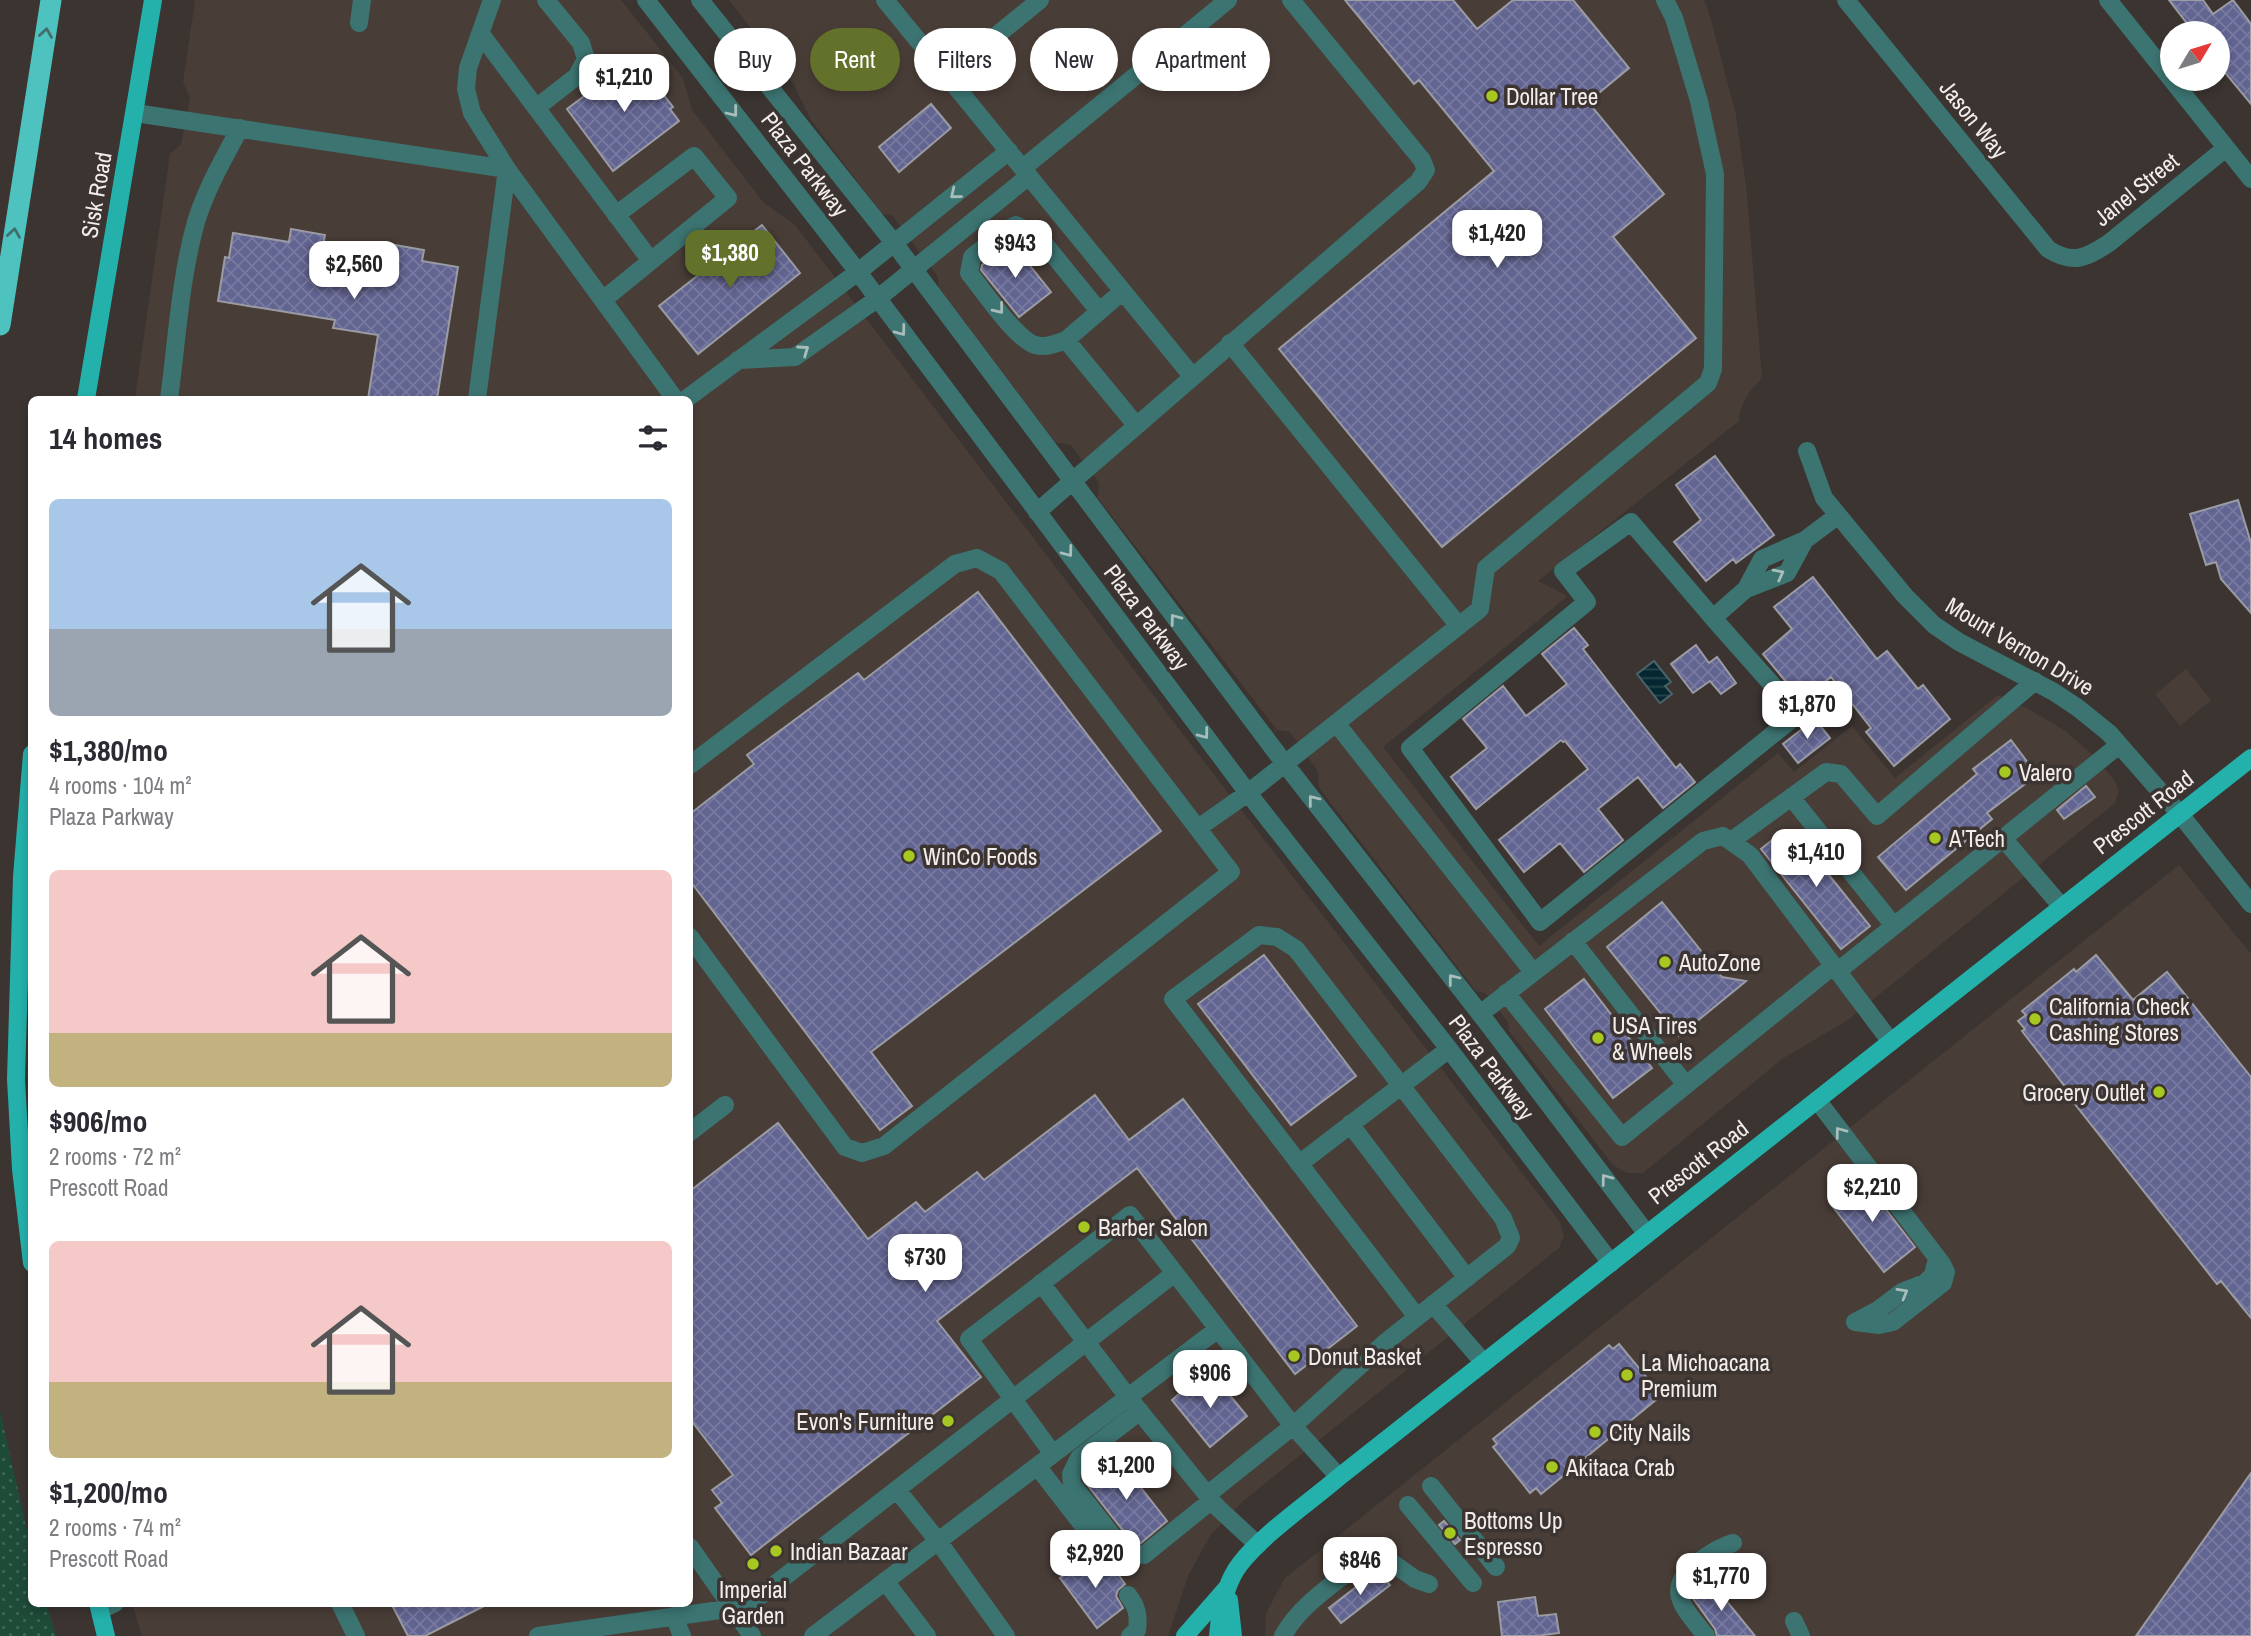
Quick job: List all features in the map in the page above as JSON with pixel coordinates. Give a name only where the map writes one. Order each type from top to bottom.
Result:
[{"type":"highway","points":[[0,325],[51,0]]},
{"type":"main road","name":"Sisk Road","points":[[87,396],[153,0]]},
{"type":"main road","name":"Prescott Road","points":[[1218,1636],[1228,1586],[1240,1564],[1258,1545],[1339,1477],[2251,758]]},
{"type":"main road","points":[[28,813],[17,994],[16,1079],[28,1201]]},
{"type":"main road","points":[[1185,1636],[1228,1586]]},
{"type":"main road","points":[[1228,1586],[1233,1636]]},
{"type":"main road","points":[[104,1607],[106,1636]]},
{"type":"street","points":[[359,23],[362,0]]},
{"type":"street","points":[[492,0],[468,68],[466,89],[472,113],[507,169],[674,396]]},
{"type":"street","points":[[536,108],[577,76],[586,59],[581,43],[545,0]]},
{"type":"street","name":"Plaza Parkway","points":[[646,0],[858,272],[1248,793],[1611,1263]]},
{"type":"street","name":"Plaza Parkway","points":[[700,0],[894,243],[1285,764],[1480,1013],[1647,1234]]},
{"type":"street","points":[[885,0],[914,36]]},
{"type":"street","points":[[1006,28],[1040,0]]},
{"type":"street","points":[[738,359],[794,357],[877,299],[1228,0]]},
{"type":"street","points":[[1037,512],[1418,182],[1426,170],[1422,160],[1291,0]]},
{"type":"street","points":[[1198,828],[1248,793],[1480,609],[1486,568],[1708,383],[1713,369],[1715,174],[1699,102],[1674,18],[1665,0]]},
{"type":"street","name":"Jason Way","points":[[1846,0],[2048,248],[2057,255],[2071,259]]},
{"type":"street","points":[[2108,0],[2251,179]]},
{"type":"street","points":[[480,33],[652,261]]},
{"type":"street","points":[[959,91],[1192,376]]},
{"type":"street","points":[[135,113],[507,169]]},
{"type":"street","points":[[169,396],[188,256],[197,219],[240,128]]},
{"type":"street","name":"Janel Street","points":[[2071,259],[2088,257],[2109,243],[2226,148]]},
{"type":"street","points":[[690,396],[858,272],[1009,151]]},
{"type":"street","points":[[603,300],[728,198],[694,156],[616,215]]},
{"type":"street","points":[[477,396],[507,169]]},
{"type":"street","points":[[1100,312],[1038,236],[1016,225],[972,257],[969,272],[1020,335],[1034,344],[1048,346],[1066,340],[1100,312],[1123,292]]},
{"type":"street","points":[[1066,340],[1136,425]]},
{"type":"street","points":[[1230,343],[1459,626]]},
{"type":"street","name":"Mount Vernon Drive","points":[[1807,451],[1824,498],[1836,516],[1905,596],[1934,625],[1985,657],[2035,681],[2078,708],[2119,745],[2180,814],[2251,904]]},
{"type":"street","points":[[1713,618],[1746,589],[1762,559],[1805,540],[1836,516]]},
{"type":"street","points":[[1631,522],[1713,618],[1798,714],[1540,922],[1410,748],[1587,602],[1563,571],[1631,522]]},
{"type":"street","points":[[693,763],[955,564],[977,558],[1001,570],[1231,872],[884,1146],[862,1153],[845,1147],[693,941]]},
{"type":"street","points":[[1731,841],[1826,772],[1841,775],[1877,816],[2035,681]]},
{"type":"street","points":[[1336,723],[1533,972]]},
{"type":"street","points":[[1506,993],[1622,1137],[1835,969],[1894,926],[2119,745]]},
{"type":"street","points":[[1791,797],[1894,926]]},
{"type":"street","points":[[1480,1013],[1703,841],[1723,836],[1750,855],[1891,1042]]},
{"type":"street","points":[[2002,837],[2062,907]]},
{"type":"street","points":[[1218,1329],[1134,1404],[1079,1458],[1071,1475],[1072,1484],[1126,1553],[1143,1555],[1387,1341],[1507,1246],[1511,1238],[1503,1218],[1296,949],[1277,937],[1259,935],[1173,999],[1417,1317]]},
{"type":"street","points":[[1573,941],[1686,1085]]},
{"type":"street","points":[[1299,1164],[1448,1049]]},
{"type":"street","points":[[1817,1100],[1946,1272],[1945,1278],[1931,1294],[1893,1322],[1879,1325],[1855,1322]]},
{"type":"street","points":[[693,1130],[725,1105]]},
{"type":"street","points":[[1350,1124],[1467,1278]]},
{"type":"street","points":[[1053,1454],[969,1339],[1130,1215],[1293,1426],[1339,1477]]},
{"type":"street","points":[[541,1636],[610,1631],[674,1616],[736,1610],[897,1490],[1175,1273]]},
{"type":"street","points":[[1041,1283],[1209,1498],[1258,1545]]},
{"type":"street","points":[[1433,1304],[1484,1363]]},
{"type":"street","points":[[813,1636],[1053,1454],[1134,1404]]},
{"type":"street","points":[[1037,1466],[1095,1541]]},
{"type":"street","points":[[1431,1486],[1496,1567]]},
{"type":"street","points":[[897,1490],[938,1541],[1006,1636]]},
{"type":"street","points":[[1408,1505],[1473,1583]]},
{"type":"street","points":[[1706,1636],[1682,1606],[1678,1592],[1680,1580],[1690,1568],[1719,1547],[1732,1544]]},
{"type":"street","points":[[693,1551],[752,1636]]},
{"type":"street","points":[[1283,1636],[1304,1608],[1363,1560],[1374,1556],[1387,1559],[1415,1579],[1429,1584]]},
{"type":"street","points":[[885,1581],[927,1636]]},
{"type":"street","points":[[1128,1595],[1137,1607],[1139,1618],[1137,1630],[1129,1636]]},
{"type":"street","points":[[342,1607],[356,1636]]},
{"type":"street","points":[[641,1607],[650,1620]]},
{"type":"street","points":[[674,1616],[682,1636]]},
{"type":"shaded area","points":[[195,0],[621,0],[683,78],[692,110],[764,203],[795,225],[1215,776],[1560,1222],[1564,1236],[1559,1248],[1242,1502],[1210,1536],[1188,1576],[1168,1636],[142,1636],[133,1607],[693,1607],[693,396],[135,396],[170,154],[181,144],[190,97],[183,83]]},
{"type":"shaded area","points":[[729,0],[1704,0],[1736,115],[1747,194],[1762,378],[1748,394],[1740,411],[1739,421],[1538,581],[1568,596],[1383,747],[1539,946],[1778,753],[1794,772],[1852,726],[1895,778],[1998,695],[2064,730],[2094,756],[2119,790],[2115,803],[1848,1020],[1782,1059],[1643,1173],[1627,1173],[1613,1165],[1509,1031],[1508,1022],[1485,993],[1476,991],[1319,788],[1318,771],[1290,732],[1277,730],[1098,498],[1099,483],[1071,445],[1055,442],[939,290],[938,277],[892,215],[882,214],[811,120],[796,89],[796,28],[751,28]]},
{"type":"shaded area","points":[[2186,669],[2211,700],[2180,726],[2155,694]]},
{"type":"shaded area","points":[[2179,865],[2251,954],[2251,1636],[1265,1636],[1266,1614],[1284,1579]]},
{"type":"green space","points":[[0,1411],[28,1535],[28,1607],[47,1607],[56,1636],[0,1636]]},
{"type":"water","points":[[1654,661],[1671,682],[1665,686],[1672,694],[1660,703],[1637,674]]},
{"type":"building","points":[[1345,0],[1453,0],[1477,29],[1513,0],[1573,0],[1629,68],[1588,102],[1664,194],[1613,237],[1696,338],[1442,547],[1279,349],[1494,171],[1419,80],[1414,84]]},
{"type":"building","points":[[2169,0],[2203,0],[2213,14],[2233,0],[2251,24],[2251,104],[2230,79],[2230,21],[2185,21]]},
{"type":"building","points":[[635,58],[673,107],[670,109],[679,121],[613,171],[567,109]]},
{"type":"building","points":[[931,104],[951,128],[899,172],[879,147]]},
{"type":"building","points":[[762,225],[800,273],[698,354],[659,306]]},
{"type":"building","points":[[291,229],[325,235],[323,246],[387,257],[389,244],[424,250],[422,261],[458,267],[437,396],[368,396],[378,335],[333,328],[335,320],[218,301],[225,257],[229,258],[233,233],[289,242]]},
{"type":"building","points":[[1011,242],[1051,292],[1019,317],[981,270],[982,265]]},
{"type":"building","points":[[1715,456],[1774,535],[1736,563],[1733,559],[1706,581],[1674,542],[1701,520],[1676,485]]},
{"type":"building","points":[[2238,500],[2251,543],[2251,613],[2221,579],[2216,562],[2206,565],[2190,514]]},
{"type":"building","points":[[1813,577],[1877,659],[1887,651],[1918,689],[1923,685],[1950,719],[1894,766],[1866,732],[1871,728],[1831,677],[1802,701],[1763,654],[1792,629],[1774,607]]},
{"type":"building","name":"WinCo Foods","points":[[978,592],[1161,831],[871,1052],[912,1106],[880,1130],[693,885],[693,812],[754,764],[747,755],[858,673],[864,680]]},
{"type":"building","points":[[1574,628],[1588,645],[1583,649],[1620,697],[1676,768],[1680,764],[1695,782],[1663,808],[1638,777],[1598,809],[1623,840],[1584,872],[1560,843],[1524,872],[1499,840],[1588,769],[1565,741],[1561,740],[1476,809],[1451,777],[1487,748],[1463,719],[1503,686],[1526,716],[1567,684],[1542,654]]},
{"type":"building","points":[[1696,645],[1709,663],[1717,657],[1736,683],[1721,694],[1710,681],[1693,693],[1671,664]]},
{"type":"building","points":[[1815,719],[1830,738],[1798,763],[1783,744]]},
{"type":"building","name":"A'Tech","points":[[2011,740],[2037,775],[1987,813],[1992,819],[1906,890],[1878,857],[1977,774],[1973,769]]},
{"type":"building","points":[[2086,786],[2095,797],[2064,819],[2057,810]]},
{"type":"building","points":[[1781,833],[1787,841],[1796,834],[1870,926],[1841,949],[1761,849]]},
{"type":"building","name":"AutoZone","points":[[1662,902],[1722,977],[1746,981],[1679,1036],[1607,947]]},
{"type":"building","points":[[1264,955],[1356,1076],[1291,1125],[1198,1004]]},
{"type":"building","points":[[2096,955],[2133,1000],[2167,972],[2251,1077],[2251,1318],[2221,1281],[2217,1284],[2067,1094],[2069,1092],[2022,1031],[2025,1029],[2018,1021],[2026,1015],[2022,1011],[2074,969],[2076,972]]},
{"type":"building","name":"USA Tires & Wheels","points":[[1584,979],[1652,1068],[1613,1098],[1545,1009]]},
{"type":"building","points":[[1095,1095],[1129,1140],[1183,1099],[1357,1326],[1295,1374],[1137,1168],[937,1321],[981,1377],[751,1555],[715,1508],[722,1503],[712,1490],[733,1475],[693,1423],[693,1189],[778,1123],[868,1239],[916,1202],[925,1212],[977,1172],[984,1180]]},
{"type":"building","points":[[1861,1177],[1915,1247],[1884,1272],[1829,1202]]},
{"type":"building","points":[[1619,1344],[1658,1391],[1654,1394],[1657,1399],[1541,1494],[1536,1488],[1530,1493],[1493,1447],[1497,1444],[1493,1439],[1609,1345],[1613,1349]]},
{"type":"building","points":[[1214,1376],[1247,1416],[1210,1447],[1172,1400],[1188,1386],[1194,1393]]},
{"type":"building","points":[[1117,1457],[1167,1521],[1141,1543],[1132,1542],[1085,1482]]},
{"type":"building","points":[[2251,1473],[2251,1636],[2136,1636]]},
{"type":"building","points":[[1444,1521],[1460,1540],[1455,1544],[1439,1525]]},
{"type":"building","points":[[1091,1555],[1104,1574],[1113,1567],[1125,1584],[1116,1596],[1123,1608],[1097,1628],[1060,1578]]},
{"type":"building","points":[[1378,1570],[1390,1585],[1341,1623],[1329,1608]]},
{"type":"building","points":[[1711,1582],[1755,1636],[1717,1636],[1692,1597]]},
{"type":"building","points":[[1535,1597],[1538,1616],[1556,1614],[1559,1633],[1502,1636],[1498,1602]]},
{"type":"building","points":[[393,1607],[482,1607],[425,1636],[408,1636]]},
{"type":"place","name":"Dollar Tree","points":[[1492,96]]},
{"type":"place","name":"Valero","points":[[2005,772]]},
{"type":"place","name":"A'Tech","points":[[1935,838]]},
{"type":"place","name":"WinCo Foods","points":[[909,856]]},
{"type":"place","name":"AutoZone","points":[[1665,962]]},
{"type":"place","name":"California Check Cashing Stores","points":[[2035,1019]]},
{"type":"place","name":"USA Tires & Wheels","points":[[1598,1038]]},
{"type":"place","name":"Grocery Outlet","points":[[2159,1092]]},
{"type":"place","name":"Barber Salon","points":[[1084,1227]]},
{"type":"place","name":"Donut Basket","points":[[1294,1356]]},
{"type":"place","name":"La Michoacana Premium","points":[[1627,1375]]},
{"type":"place","name":"Evon's Furniture","points":[[948,1421]]},
{"type":"place","name":"City Nails","points":[[1595,1432]]},
{"type":"place","name":"Akitaca Crab","points":[[1552,1467]]},
{"type":"place","name":"Bottoms Up Espresso","points":[[1450,1533]]},
{"type":"place","name":"Indian Bazaar","points":[[776,1551]]},
{"type":"place","name":"Imperial Garden","points":[[753,1564]]}]
